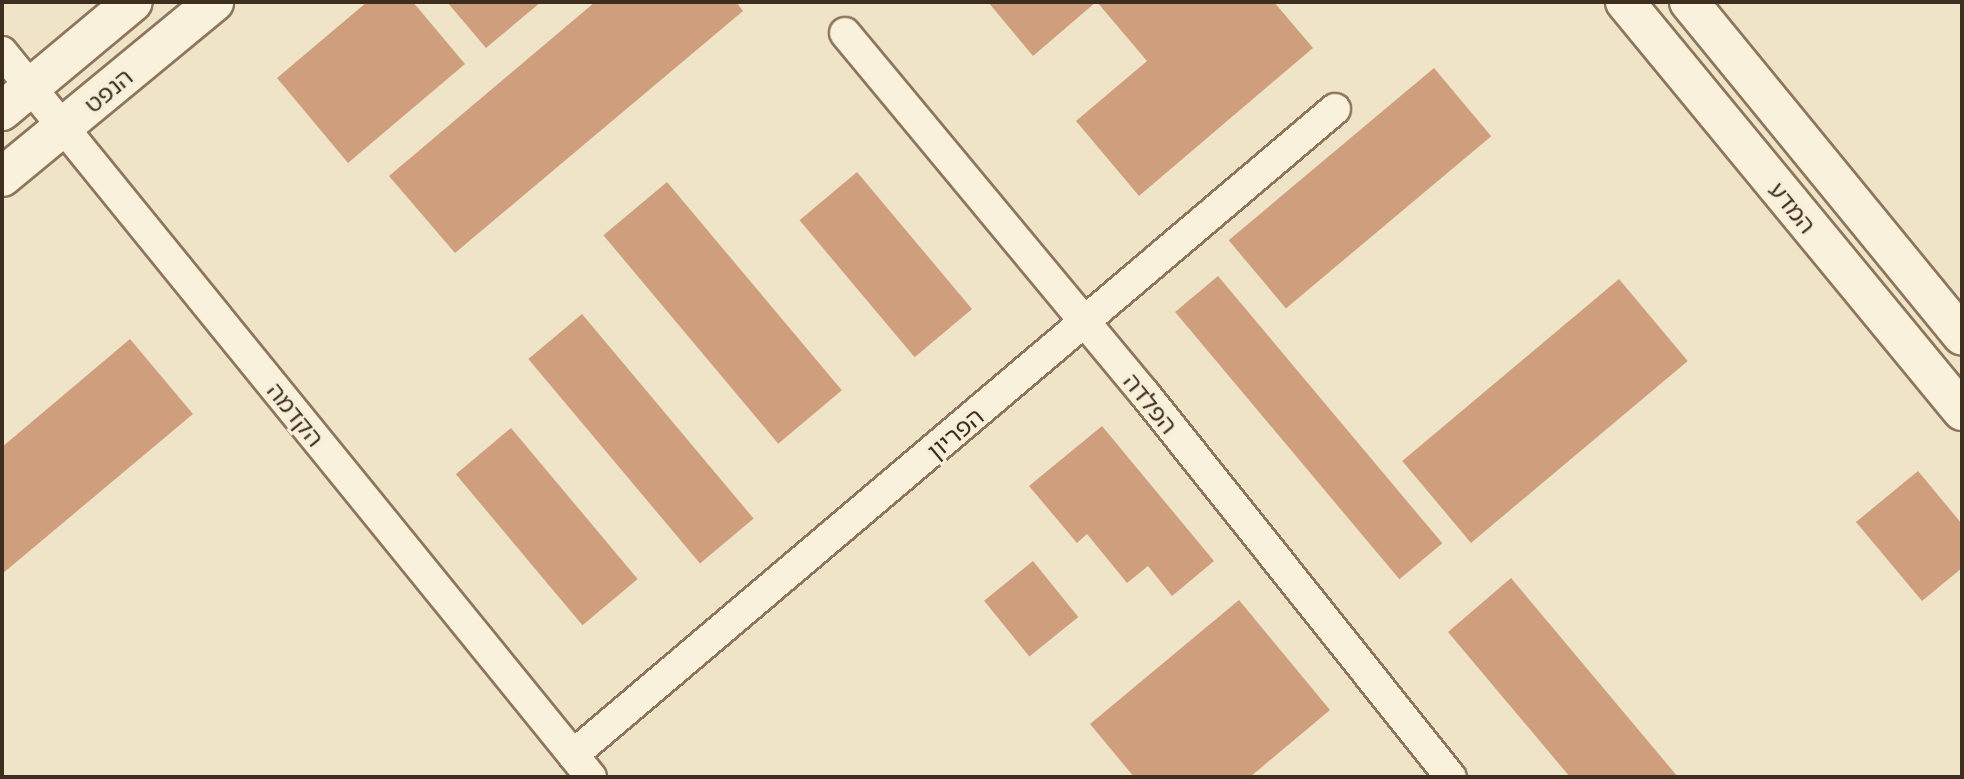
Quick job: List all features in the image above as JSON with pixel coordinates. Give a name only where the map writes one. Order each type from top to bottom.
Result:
[{"type":"street","points":[[2,111],[133,2]]},
{"type":"street","name":"הנפט","points":[[2,177],[214,2]]},
{"type":"street","name":"המדע","points":[[1625,2],[1962,411]]},
{"type":"street","name":"המדע","points":[[1689,2],[1962,335]]},
{"type":"street","name":"הפלדה","points":[[845,33],[1086,323],[1451,777]]},
{"type":"street","name":"הקדמה","points":[[2,52],[582,766]]},
{"type":"street","name":"הפריון","points":[[582,766],[1086,323],[1335,109]]},
{"type":"building","points":[[367,2],[413,2],[465,64],[348,163],[277,78]]},
{"type":"building","points":[[447,2],[541,2],[486,48]]},
{"type":"building","points":[[595,2],[736,2],[743,11],[455,253],[389,176]]},
{"type":"building","points":[[988,2],[1096,2],[1033,56]]},
{"type":"building","points":[[1097,2],[1274,2],[1313,48],[1139,196],[1076,121],[1147,61]]},
{"type":"building","points":[[1434,68],[1491,136],[1286,308],[1229,240]]},
{"type":"building","points":[[857,172],[972,309],[915,357],[800,220]]},
{"type":"building","points":[[667,182],[842,390],[778,444],[603,235]]},
{"type":"building","points":[[1218,276],[1442,543],[1399,579],[1175,312]]},
{"type":"building","points":[[1619,279],[1688,361],[1471,543],[1402,461]]},
{"type":"building","points":[[582,314],[754,519],[700,564],[528,359]]},
{"type":"building","points":[[130,339],[193,414],[2,574],[2,447]]},
{"type":"building","points":[[1102,426],[1214,561],[1172,596],[1148,566],[1127,583],[1087,534],[1077,543],[1029,486]]},
{"type":"building","points":[[511,428],[638,579],[582,625],[456,474]]},
{"type":"building","points":[[1918,471],[1962,524],[1962,568],[1922,601],[1856,522]]},
{"type":"building","points":[[1033,561],[1078,617],[1029,657],[984,601]]},
{"type":"building","points":[[1511,578],[1678,777],[1570,777],[1448,632]]},
{"type":"building","points":[[1239,600],[1330,710],[1250,777],[1134,777],[1090,724]]}]
